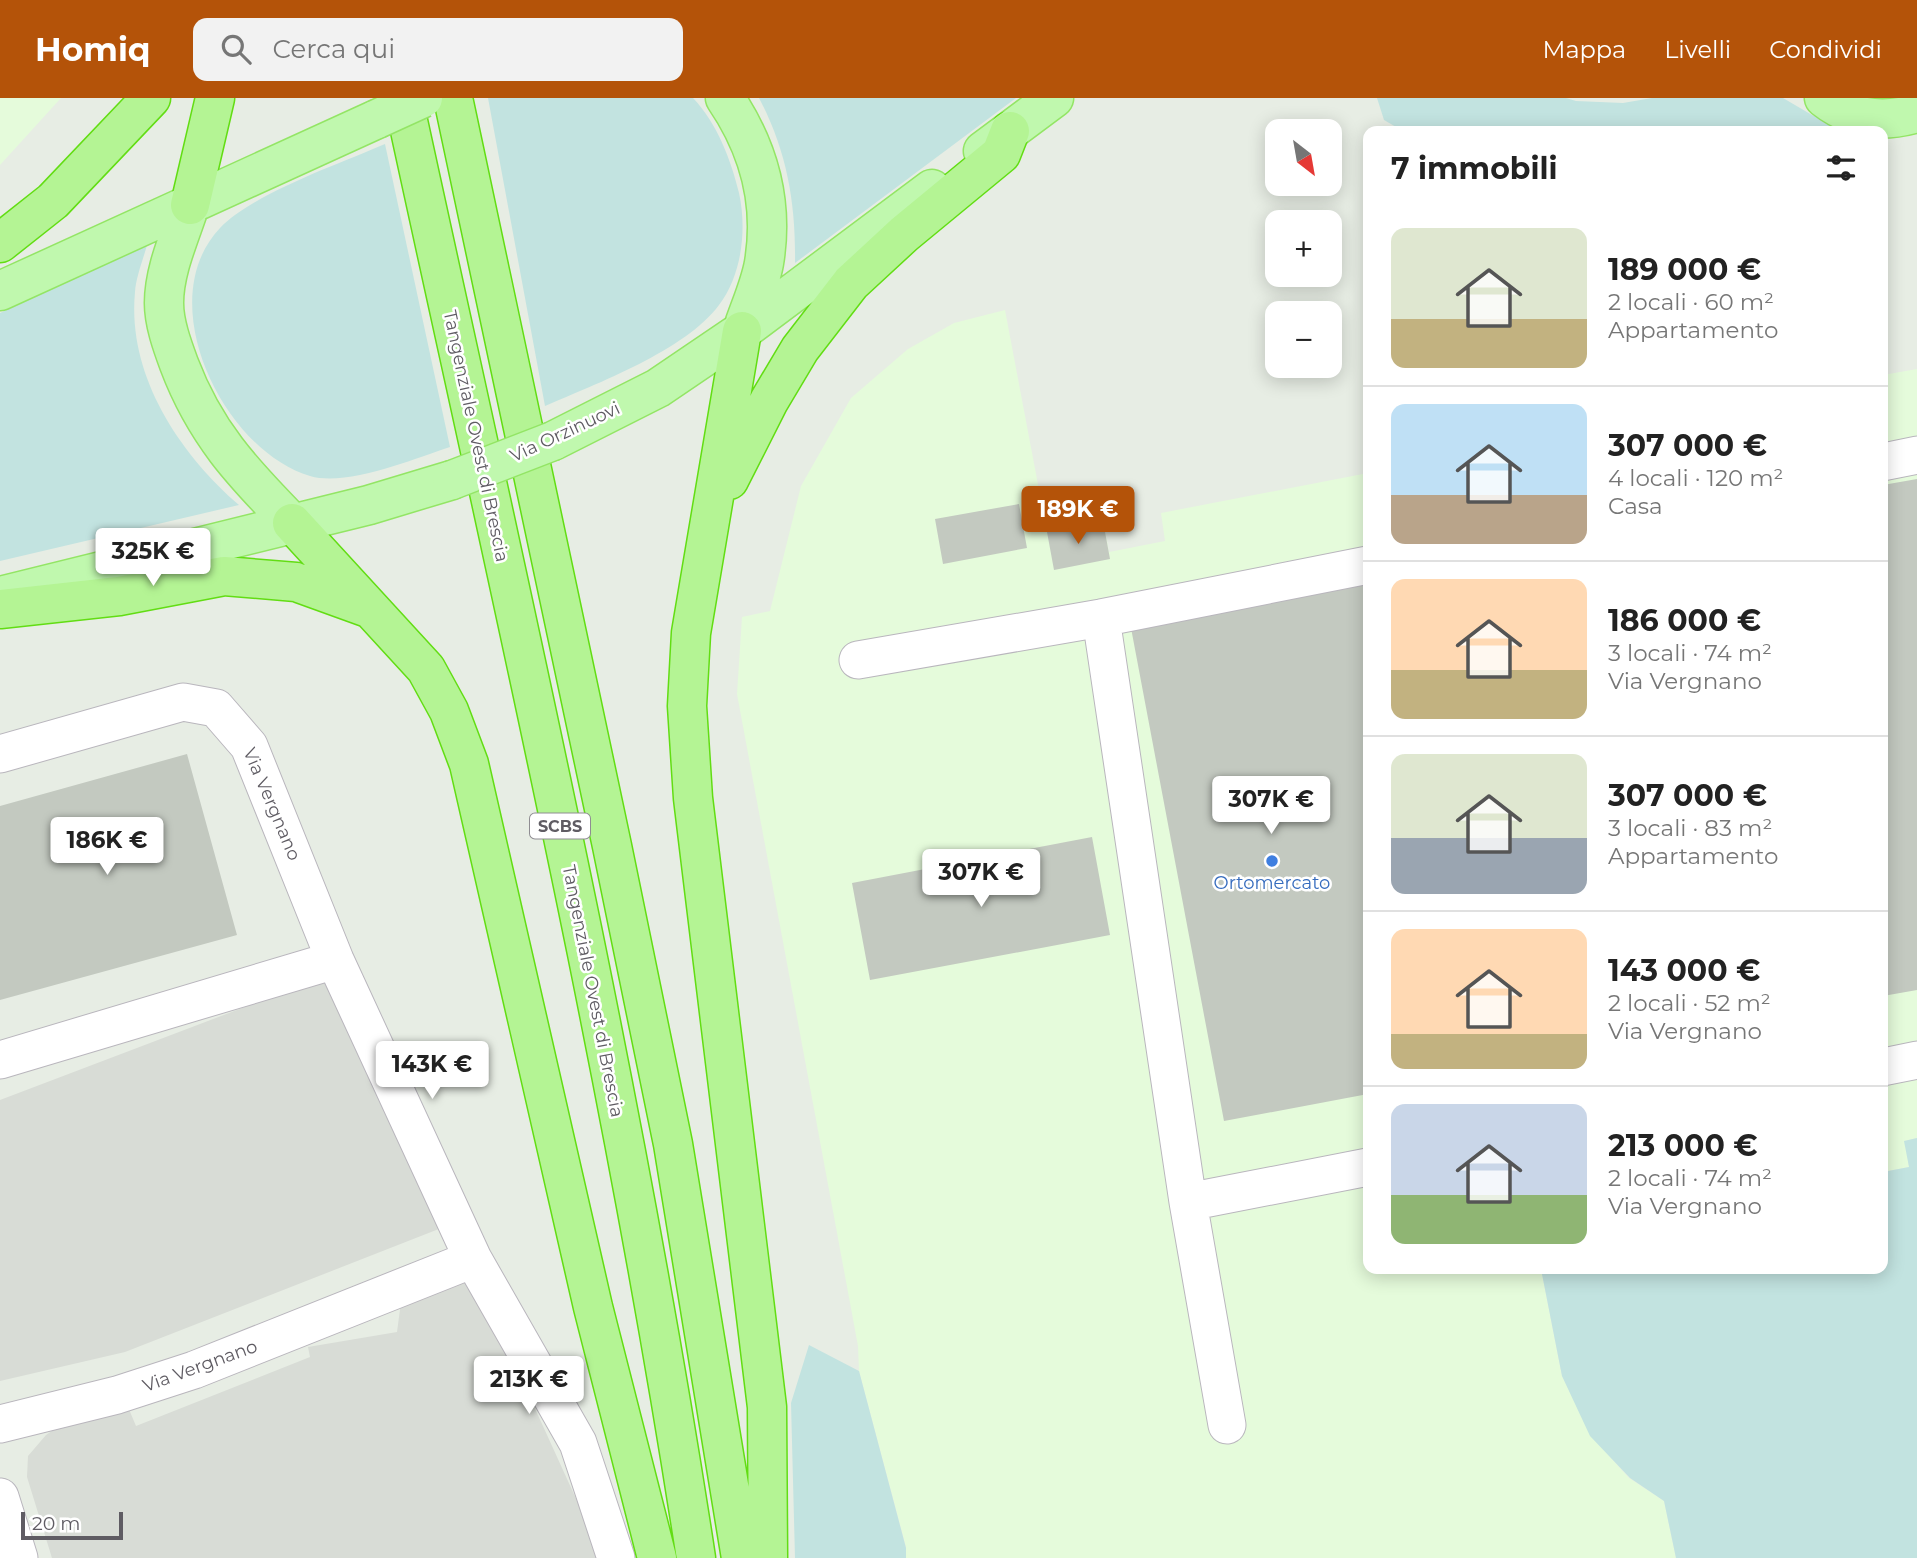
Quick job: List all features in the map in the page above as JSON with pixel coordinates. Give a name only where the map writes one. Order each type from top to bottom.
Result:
[{"type":"highway","points":[[0,243],[52,201],[151,98]]},
{"type":"highway","points":[[190,205],[215,98]]},
{"type":"highway","name":"SCBS","points":[[453,98],[673,1144],[741,1558]]},
{"type":"highway","name":"Tangenziale Ovest di Brescia","points":[[390,108],[568,864],[614,1091],[680,1456],[695,1558]]},
{"type":"highway","points":[[704,544],[733,470],[800,349],[851,283],[904,234],[1001,154],[1010,131]]},
{"type":"highway","points":[[742,331],[704,544],[691,633],[687,706],[693,798],[767,1407],[768,1558]]},
{"type":"highway","points":[[292,523],[426,669],[449,711],[469,764],[590,1294],[657,1558]]},
{"type":"highway","points":[[0,609],[119,596],[224,576],[296,582],[373,610]]},
{"type":"main road","points":[[0,291],[190,205],[390,108],[423,98]]},
{"type":"main road","points":[[724,98],[751,141],[764,182],[767,221],[764,265],[742,331]]},
{"type":"main road","name":"Via Orzinuovi","points":[[0,596],[369,505],[452,480],[553,441],[657,388],[742,331],[1054,98]]},
{"type":"main road","points":[[1824,99],[1855,115],[1876,119],[1917,113]]},
{"type":"main road","points":[[190,205],[172,258],[164,303],[171,342],[198,408],[220,445],[292,523]]},
{"type":"street","points":[[1888,461],[1917,456]]},
{"type":"street","points":[[858,660],[1101,618],[1363,566]]},
{"type":"street","points":[[1101,618],[1188,1202],[1227,1425]]},
{"type":"street","name":"Via Vergnano","points":[[0,754],[183,702],[216,708],[249,746],[335,960],[473,1259],[578,1443],[616,1558]]},
{"type":"street","points":[[0,1060],[335,960]]},
{"type":"street","points":[[1888,1066],[1917,1060]]},
{"type":"street","points":[[1188,1202],[1363,1168]]},
{"type":"street","name":"Via Vergnano","points":[[0,1424],[117,1395],[194,1370],[473,1259]]},
{"type":"street","points":[[0,1497],[19,1558]]},
{"type":"shaded area","points":[[0,98],[61,98],[0,165]]},
{"type":"shaded area","points":[[488,98],[693,98],[722,142],[739,193],[741,251],[733,280],[719,305],[685,337],[663,351],[545,406]]},
{"type":"shaded area","points":[[759,98],[1016,98],[795,263],[794,220],[788,178],[777,138]]},
{"type":"shaded area","points":[[1377,98],[1566,98],[1576,101],[1623,103],[1652,98],[1783,98],[1812,115],[1843,126],[1394,126],[1384,120]]},
{"type":"shaded area","points":[[385,144],[450,447],[361,475],[342,478],[310,476],[279,461],[250,437],[225,406],[206,370],[195,332],[192,294],[200,259],[220,228],[234,215],[297,181]]},
{"type":"shaded area","points":[[147,245],[136,286],[135,323],[139,353],[149,382],[178,437],[196,461],[239,505],[0,561],[0,313]]},
{"type":"shaded area","points":[[1005,310],[1047,532],[1103,521],[1109,552],[1165,541],[1161,513],[1363,474],[1363,1274],[1542,1274],[1562,1376],[1591,1436],[1629,1478],[1664,1501],[1676,1558],[906,1558],[906,1547],[859,1371],[858,1346],[737,694],[742,617],[770,611],[801,486],[851,398],[908,349],[954,323]]},
{"type":"shaded area","points":[[1917,369],[1917,1138],[1905,1141],[1909,1167],[1888,1171],[1888,374]]},
{"type":"shaded area","points":[[329,975],[449,1225],[125,1352],[0,1381],[0,1100]]},
{"type":"shaded area","points":[[1917,1138],[1917,1558],[1676,1558],[1664,1501],[1630,1478],[1590,1436],[1562,1376],[1542,1274],[1888,1274],[1888,1171],[1909,1167],[1904,1141]]},
{"type":"shaded area","points":[[463,1281],[482,1292],[603,1558],[52,1558],[27,1477],[28,1456],[46,1435],[63,1423],[128,1407],[136,1426],[310,1357],[308,1347],[397,1332],[401,1302]]},
{"type":"shaded area","points":[[809,1345],[859,1371],[906,1548],[906,1558],[795,1558],[791,1403]]},
{"type":"building","points":[[1917,479],[1917,990],[1888,995],[1888,484]]},
{"type":"building","points":[[1019,504],[1027,548],[943,564],[935,519]]},
{"type":"building","points":[[1103,521],[1110,559],[1054,570],[1047,532]]},
{"type":"building","name":"Ortomercato","points":[[1363,584],[1363,1095],[1224,1121],[1131,628]]},
{"type":"building","points":[[187,754],[237,935],[0,1000],[0,806]]},
{"type":"building","points":[[1092,837],[1110,935],[870,980],[852,883]]},
{"type":"place","name":"Ortomercato","points":[[1272,861]]}]
